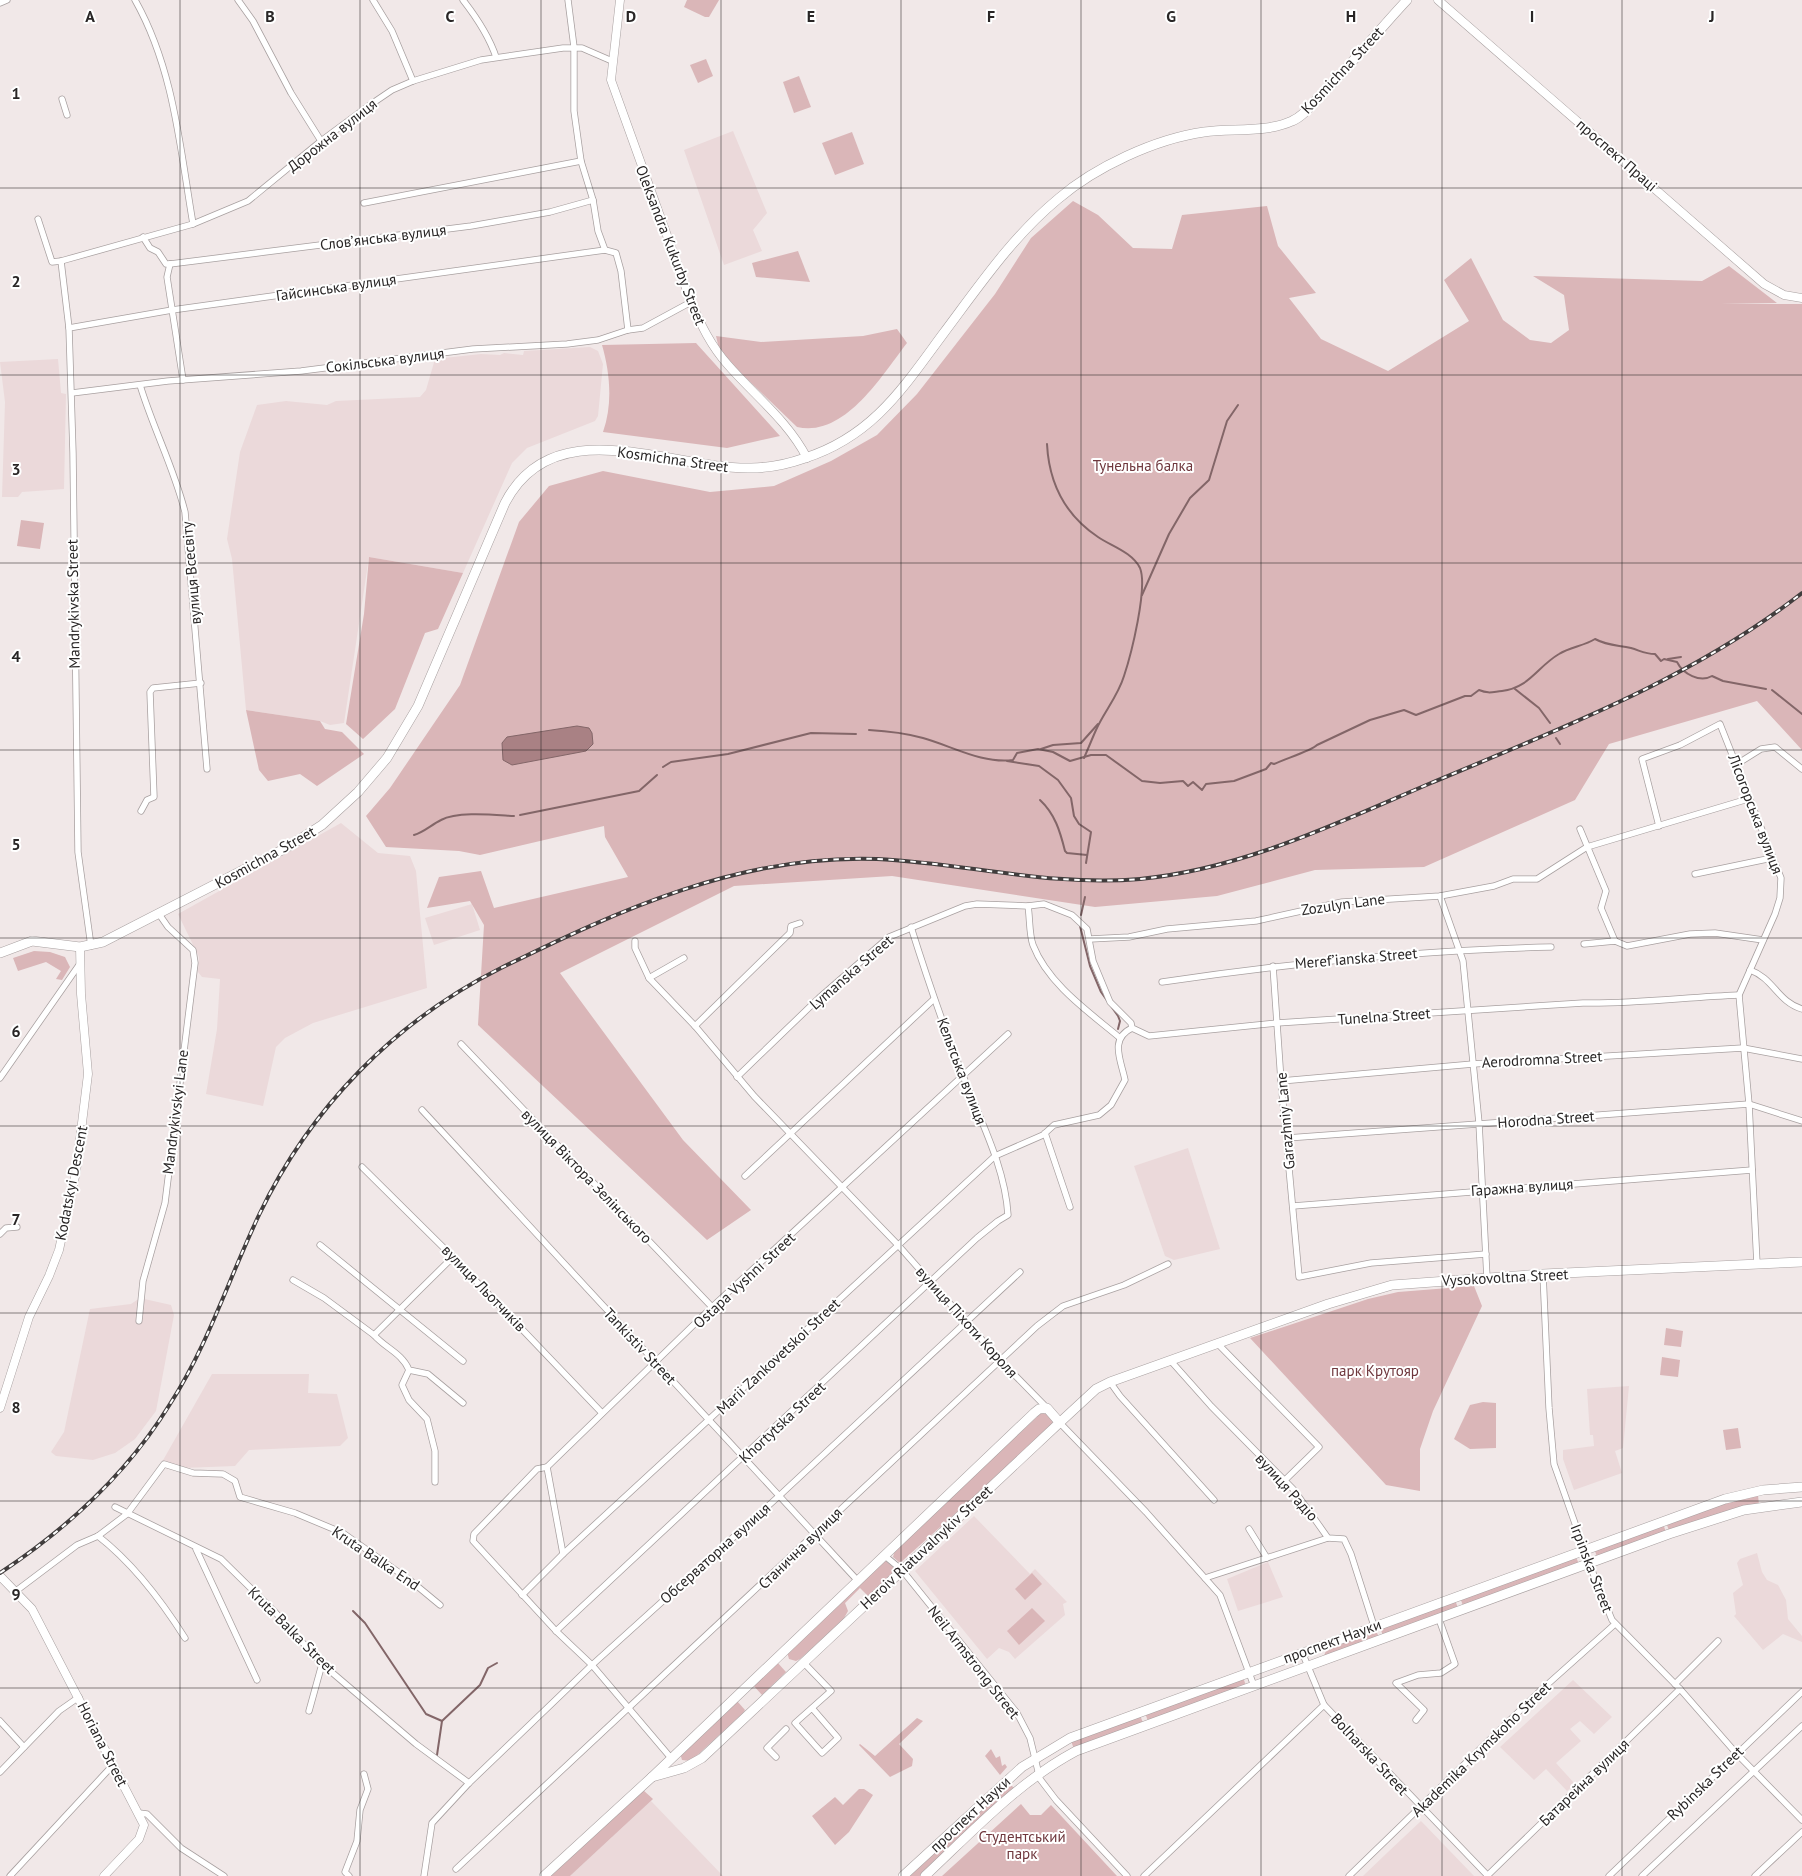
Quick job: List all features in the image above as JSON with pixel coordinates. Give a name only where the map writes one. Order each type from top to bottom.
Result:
[{"type":"main road","name":"Kosmichna Street","points":[[0,953],[23,943],[36,940],[80,947],[91,946],[115,937],[278,852],[314,830],[358,792],[398,743],[418,706],[505,503],[520,480],[532,469],[557,456],[590,449],[751,468],[778,465],[806,458],[836,446],[859,432],[888,407],[1013,242],[1065,193],[1116,162],[1170,140],[1200,132],[1269,127],[1292,121],[1330,87],[1407,0]]},
{"type":"main road","name":"Vysokovoltna Street","points":[[1217,1343],[1370,1290],[1402,1283],[1543,1274],[1802,1262]]},
{"type":"main road","name":"Heroiv Riatuvalnykiv Street","points":[[652,1777],[694,1764],[1096,1389],[1110,1382],[1217,1343]]},
{"type":"main road","name":"Heroiv Riatuvalnykiv Street","points":[[544,1876],[652,1777],[1034,1413],[1039,1409],[1046,1408]]},
{"type":"main road","name":"вулиця Піхоти Короля","points":[[1046,1408],[1060,1423]]},
{"type":"main road","name":"проспект Науки","points":[[904,1876],[999,1787],[1034,1758],[1070,1738],[1249,1671],[1725,1499],[1763,1490],[1802,1487]]},
{"type":"main road","name":"проспект Науки","points":[[926,1876],[1001,1804],[1038,1774],[1076,1751],[1589,1563],[1729,1514],[1760,1507],[1802,1502]]},
{"type":"street","points":[[0,3],[7,0]]},
{"type":"street","points":[[135,0],[150,26],[167,76],[193,224]]},
{"type":"street","points":[[238,0],[253,21],[291,93],[321,141]]},
{"type":"street","points":[[373,0],[392,30],[413,81]]},
{"type":"street","points":[[464,0],[491,43],[496,57]]},
{"type":"street","points":[[568,0],[574,48],[574,111],[581,161],[593,200],[598,231],[605,250],[616,253],[622,281],[628,330]]},
{"type":"street","name":"Oleksandra Kukurby Street","points":[[620,0],[612,61],[611,80],[613,91],[691,302],[702,328],[714,347],[788,429],[806,458]]},
{"type":"street","name":"проспект Праці","points":[[1438,0],[1764,284],[1784,295],[1802,298]]},
{"type":"street","name":"Дорожна вулиця","points":[[61,261],[193,224],[248,201],[321,141],[392,90],[413,81],[496,57],[574,48],[582,48],[612,61]]},
{"type":"street","points":[[62,99],[67,115]]},
{"type":"street","points":[[364,203],[581,161]]},
{"type":"street","name":"Словʼянська вулиця","points":[[170,264],[471,226],[550,212],[593,200]]},
{"type":"street","points":[[38,220],[52,262],[61,261]]},
{"type":"street","points":[[143,237],[150,248],[158,252],[166,264],[170,264],[167,277],[183,380]]},
{"type":"street","name":"Гайсинська вулиця","points":[[69,328],[172,310],[605,250]]},
{"type":"street","name":"Mandrykivska Street","points":[[61,261],[69,328],[72,393],[78,852],[91,946]]},
{"type":"street","name":"Сокільська вулиця","points":[[72,393],[183,380],[301,371],[473,349],[567,344],[598,340],[659,322],[691,302]]},
{"type":"street","name":"вулиця Всесвіту","points":[[140,385],[163,449],[178,481],[186,512],[201,683],[204,751],[207,769]]},
{"type":"street","points":[[141,810],[147,800],[154,797],[150,692],[154,688],[201,683]]},
{"type":"street","name":"Лісогорська вулиця","points":[[1659,826],[1642,759],[1680,745],[1720,724],[1738,764],[1748,799],[1782,887],[1775,914],[1740,994],[1749,1104],[1757,1264]]},
{"type":"street","points":[[1738,764],[1761,749],[1775,747],[1802,769]]},
{"type":"street","name":"Zozulyn Lane","points":[[1090,939],[1129,937],[1167,929],[1216,923],[1237,923],[1342,902],[1440,896],[1494,886],[1513,879],[1537,879],[1587,847],[1748,799]]},
{"type":"street","points":[[1580,829],[1606,891],[1601,908],[1615,940]]},
{"type":"street","points":[[1695,874],[1772,858]]},
{"type":"street","points":[[1440,896],[1460,949],[1468,1011],[1479,1124],[1487,1278]]},
{"type":"street","name":"Lymanska Street","points":[[737,1077],[865,956],[889,936],[911,927],[965,906],[977,904],[1028,906],[1044,904],[1072,914],[1087,929],[1090,939]]},
{"type":"street","points":[[1028,906],[1032,944],[1047,969],[1075,1000],[1120,1038],[1132,1028],[1131,1023],[1110,1002],[1103,988],[1093,961],[1090,939]]},
{"type":"street","name":"Mandrykivskyi Lane","points":[[139,1321],[143,1281],[165,1204],[195,963],[193,950],[168,927],[159,914]]},
{"type":"street","points":[[695,1026],[790,933],[791,926],[800,923]]},
{"type":"street","name":"Кельтська вулиця","points":[[911,927],[934,999],[995,1156],[1007,1193],[1008,1215]]},
{"type":"street","points":[[1584,944],[1615,940],[1627,946],[1690,934],[1715,933],[1763,940]]},
{"type":"street","name":"вулиця Піхоти Короля","points":[[635,941],[635,948],[649,978],[695,1026],[737,1077],[898,1246],[930,1284],[1046,1408]]},
{"type":"street","name":"Kodatskyi Descent","points":[[0,1408],[29,1317],[49,1276],[58,1250],[76,1172],[88,1074],[79,965],[80,947]]},
{"type":"street","name":"Meref’ianska Street","points":[[1162,982],[1273,966],[1460,949],[1551,947]]},
{"type":"street","points":[[649,978],[684,958]]},
{"type":"street","points":[[0,1078],[44,1011],[79,965]]},
{"type":"street","name":"Garazhniy Lane","points":[[1273,966],[1281,1082],[1299,1277]]},
{"type":"street","points":[[1750,970],[1767,979],[1779,996],[1787,1002],[1802,1009]]},
{"type":"street","name":"Tunelna Street","points":[[1132,1028],[1155,1036],[1277,1023],[1583,1003],[1628,1004],[1700,996],[1740,994]]},
{"type":"street","points":[[745,1176],[934,999]]},
{"type":"street","name":"Ostapa Vyshni Street","points":[[522,1595],[474,1543],[473,1536],[537,1469],[547,1467],[712,1308],[843,1189],[1008,1034]]},
{"type":"street","name":"Marii Zankovetskoi Street","points":[[522,1595],[708,1420],[995,1156],[1045,1133],[1054,1125],[1093,1118],[1111,1104],[1125,1080],[1118,1057],[1120,1038]]},
{"type":"street","name":"вулиця Віктора Зелінського","points":[[461,1044],[712,1308]]},
{"type":"street","name":"Aerodromna Street","points":[[1281,1082],[1473,1064],[1743,1048],[1802,1059]]},
{"type":"street","name":"Horodna Street","points":[[1287,1138],[1749,1104],[1802,1121]]},
{"type":"street","name":"Tankistiv Street","points":[[422,1110],[858,1581]]},
{"type":"street","points":[[1045,1133],[1070,1206]]},
{"type":"street","name":"вулиця Льотчиків","points":[[362,1167],[453,1257],[602,1413]]},
{"type":"street","name":"Гаражна вулиця","points":[[1293,1206],[1752,1170]]},
{"type":"street","name":"Khortytska Street","points":[[556,1631],[744,1458],[978,1238],[1008,1215]]},
{"type":"street","points":[[0,1234],[6,1228],[16,1227]]},
{"type":"street","points":[[320,1245],[463,1361]]},
{"type":"street","name":"Vysokovoltna Street","points":[[1299,1277],[1371,1263],[1486,1254]]},
{"type":"street","points":[[374,1335],[453,1257]]},
{"type":"street","name":"Станична вулиця","points":[[456,1870],[628,1707],[816,1536],[865,1485],[1037,1326],[1063,1306],[1124,1284],[1168,1264]]},
{"type":"street","name":"Обсерваторна вулиця","points":[[424,1876],[432,1823],[469,1782],[592,1665],[779,1496],[1020,1272]]},
{"type":"street","name":"Irpinska Street","points":[[1543,1274],[1549,1408],[1554,1464],[1589,1563],[1615,1624],[1677,1687],[1752,1771],[1802,1820]]},
{"type":"street","points":[[292,1280],[324,1298],[405,1360],[409,1370],[402,1385],[409,1400],[427,1419],[436,1450],[435,1482]]},
{"type":"street","points":[[1217,1343],[1319,1447],[1284,1481]]},
{"type":"street","name":"вулиця Радіо","points":[[1170,1360],[1211,1406],[1302,1500],[1328,1538],[1344,1540],[1351,1554],[1374,1626]]},
{"type":"street","points":[[409,1370],[428,1374],[463,1403]]},
{"type":"street","points":[[1110,1382],[1120,1396],[1214,1500]]},
{"type":"street","name":"вулиця Піхоти Короля","points":[[1060,1423],[1220,1595],[1254,1686]]},
{"type":"street","name":"Kruta Balka End","points":[[127,1514],[164,1464],[193,1472],[223,1474],[235,1481],[240,1497],[295,1513],[343,1533],[411,1581],[440,1605]]},
{"type":"street","points":[[547,1467],[564,1554]]},
{"type":"street","points":[[16,1591],[78,1545],[98,1536],[127,1514],[115,1507]]},
{"type":"street","name":"Kruta Balka Street","points":[[127,1514],[196,1549],[221,1559],[322,1664],[416,1744],[469,1782]]},
{"type":"street","points":[[1249,1529],[1267,1558]]},
{"type":"street","points":[[98,1536],[131,1564],[168,1610],[185,1638]]},
{"type":"street","points":[[1205,1578],[1328,1538]]},
{"type":"street","points":[[196,1549],[257,1680]]},
{"type":"street","name":"Neil Armstrong Street","points":[[885,1556],[902,1570],[1017,1713],[1030,1738],[1038,1774],[1056,1800],[1127,1876]]},
{"type":"street","name":"Horiana Street","points":[[0,1576],[32,1608],[138,1813]]},
{"type":"street","points":[[522,1595],[592,1665],[671,1758]]},
{"type":"street","points":[[1416,1720],[1424,1710],[1396,1683],[1418,1675],[1441,1674],[1455,1664],[1439,1618]]},
{"type":"street","name":"Akademika Krymskoho Street","points":[[1352,1875],[1540,1691],[1615,1624]]},
{"type":"street","name":"Батарейна вулиця","points":[[1488,1876],[1677,1687],[1718,1641]]},
{"type":"street","name":"Bolharska Street","points":[[1302,1652],[1324,1705],[1488,1876]]},
{"type":"street","points":[[803,1662],[831,1690],[795,1723],[822,1753],[838,1738],[812,1708]]},
{"type":"street","points":[[309,1711],[322,1664]]},
{"type":"street","name":"Rybinska Street","points":[[1609,1876],[1802,1692]]},
{"type":"street","points":[[0,1772],[59,1711],[79,1697]]},
{"type":"street","points":[[1144,1876],[1324,1705]]},
{"type":"street","points":[[0,1721],[24,1747]]},
{"type":"street","name":"Rybinska Street","points":[[1642,1876],[1802,1726]]},
{"type":"street","points":[[776,1757],[767,1748],[786,1729]]},
{"type":"street","points":[[10,1876],[113,1765]]},
{"type":"street","points":[[347,1874],[357,1841],[360,1810],[368,1789],[364,1774]]},
{"type":"street","points":[[104,1876],[142,1834],[144,1825],[138,1813]]},
{"type":"street","points":[[138,1813],[147,1814],[181,1848],[224,1876]]},
{"type":"street","points":[[1755,1876],[1802,1832]]},
{"type":"shaded area","points":[[733,131],[767,213],[753,230],[762,251],[724,265],[684,150]]},
{"type":"shaded area","points":[[590,347],[598,351],[603,364],[598,416],[595,421],[527,448],[512,463],[463,573],[369,557],[344,723],[330,725],[320,721],[246,710],[232,559],[227,539],[240,452],[257,405],[286,401],[327,405],[336,401],[420,397],[426,390],[435,359],[481,354],[500,355],[504,353],[523,355],[524,351]]},
{"type":"shaded area","points":[[58,359],[61,393],[66,394],[64,489],[22,492],[18,497],[2,497],[5,402],[0,362]]},
{"type":"shaded area","points":[[577,726],[589,728],[592,733],[593,744],[586,751],[512,765],[503,760],[502,743],[507,737]]},
{"type":"shaded area","points":[[341,823],[378,853],[410,856],[416,871],[427,988],[313,1023],[285,1038],[276,1047],[263,1106],[206,1094],[217,1029],[220,979],[202,977],[198,972],[199,957],[178,914]]},
{"type":"shaded area","points":[[472,904],[480,930],[434,945],[425,918]]},
{"type":"shaded area","points":[[1188,1148],[1220,1249],[1174,1260],[1165,1256],[1134,1166]]},
{"type":"shaded area","points":[[140,1298],[171,1305],[174,1315],[156,1411],[135,1439],[115,1453],[93,1460],[56,1456],[51,1452],[64,1432],[90,1309],[131,1304]]},
{"type":"shaded area","points":[[212,1374],[309,1374],[308,1393],[337,1394],[348,1438],[340,1446],[249,1450],[235,1466],[183,1468],[173,1467],[162,1462]]},
{"type":"shaded area","points":[[1629,1386],[1623,1448],[1615,1451],[1622,1473],[1574,1490],[1563,1459],[1563,1450],[1594,1446],[1593,1435],[1590,1435],[1587,1389]]},
{"type":"shaded area","points":[[974,1516],[1030,1574],[1035,1569],[1067,1602],[1063,1604],[1065,1615],[1015,1659],[1009,1652],[999,1648],[987,1659],[915,1571]]},
{"type":"shaded area","points":[[1757,1553],[1762,1572],[1767,1580],[1778,1585],[1786,1600],[1788,1619],[1802,1636],[1802,1642],[1783,1634],[1763,1650],[1734,1616],[1736,1614],[1733,1593],[1743,1585],[1737,1563],[1740,1559]]},
{"type":"shaded area","points":[[1268,1562],[1283,1597],[1238,1611],[1227,1579]]},
{"type":"shaded area","points":[[1573,1680],[1612,1717],[1594,1734],[1580,1721],[1570,1729],[1581,1741],[1556,1763],[1575,1784],[1567,1791],[1546,1769],[1534,1780],[1500,1747]]},
{"type":"shaded area","points":[[651,1801],[723,1876],[570,1876]]},
{"type":"shaded area","points":[[1421,1821],[1474,1876],[1363,1876],[1387,1853]]},
{"type":"green space","points":[[687,0],[719,0],[709,17],[705,17],[684,7]]},
{"type":"green space","points":[[706,59],[713,76],[698,83],[690,65]]},
{"type":"green space","points":[[799,76],[811,107],[794,113],[783,82]]},
{"type":"green space","points":[[852,132],[864,164],[835,175],[822,143]]},
{"type":"green space","name":"Тунельна балка","points":[[1073,201],[1098,215],[1133,248],[1172,249],[1182,215],[1267,206],[1278,246],[1316,293],[1289,298],[1321,339],[1388,371],[1469,321],[1444,280],[1471,258],[1503,320],[1530,340],[1551,343],[1569,330],[1564,295],[1533,276],[1702,281],[1729,266],[1777,303],[1721,304],[1802,304],[1802,750],[1757,701],[1609,744],[1575,800],[1424,867],[1315,870],[1217,896],[1095,907],[892,876],[734,886],[560,973],[683,1140],[751,1210],[707,1240],[478,1025],[484,925],[470,901],[427,908],[439,877],[481,871],[494,908],[628,877],[605,837],[604,826],[480,855],[459,851],[386,847],[366,816],[390,788],[460,685],[519,522],[549,486],[603,471],[710,492],[774,486],[831,461],[877,435],[917,394],[995,294],[1031,238]]},
{"type":"green space","points":[[798,251],[810,282],[756,277],[752,263]]},
{"type":"green space","points":[[897,329],[907,343],[874,387],[846,414],[831,423],[814,428],[797,427],[720,353],[716,336],[761,342],[863,336]]},
{"type":"green space","points":[[696,343],[780,436],[727,448],[603,432],[608,411],[609,388],[607,366],[602,345]]},
{"type":"green space","points":[[21,520],[44,523],[40,549],[17,546]]},
{"type":"green space","points":[[369,557],[463,573],[438,629],[425,633],[395,709],[363,739],[346,724],[364,614]]},
{"type":"green space","points":[[246,710],[320,721],[325,729],[342,732],[364,754],[317,786],[300,774],[268,781],[259,770]]},
{"type":"green space","points":[[34,951],[50,952],[65,957],[70,967],[62,980],[56,979],[61,971],[46,962],[18,971],[13,958]]},
{"type":"green space","name":"парк Крутояр","points":[[1474,1286],[1482,1306],[1433,1411],[1420,1449],[1420,1491],[1386,1485],[1250,1338],[1368,1299],[1398,1292]]},
{"type":"green space","points":[[1666,1328],[1683,1331],[1681,1347],[1664,1345]]},
{"type":"green space","points":[[1662,1357],[1680,1360],[1678,1377],[1660,1375]]},
{"type":"green space","points":[[1483,1402],[1496,1403],[1496,1448],[1470,1449],[1454,1439],[1470,1405]]},
{"type":"green space","points":[[1041,1413],[1046,1414],[1053,1421],[1051,1428],[900,1563],[893,1557],[895,1550]]},
{"type":"green space","points":[[1738,1428],[1741,1448],[1726,1450],[1723,1430]]},
{"type":"green space","points":[[1758,1495],[1759,1505],[1669,1531],[1666,1522],[1725,1502]]},
{"type":"green space","points":[[1663,1524],[1666,1532],[1597,1557],[1594,1548]]},
{"type":"green space","points":[[1575,1555],[1579,1564],[1463,1606],[1460,1597]]},
{"type":"green space","points":[[886,1561],[894,1568],[890,1577],[868,1596],[860,1588],[845,1603],[848,1611],[843,1620],[800,1659],[796,1661],[789,1659],[787,1652],[882,1562]]},
{"type":"green space","points":[[1032,1573],[1042,1584],[1025,1600],[1015,1589]]},
{"type":"green space","points":[[1455,1600],[1458,1608],[1383,1636],[1380,1627]]},
{"type":"green space","points":[[1032,1608],[1045,1621],[1019,1645],[1007,1631]]},
{"type":"green space","points":[[1375,1629],[1379,1637],[1323,1658],[1328,1646]]},
{"type":"green space","points":[[777,1662],[786,1672],[762,1695],[753,1685]]},
{"type":"green space","points":[[1243,1677],[1246,1686],[1148,1721],[1145,1713]]},
{"type":"green space","points":[[737,1701],[745,1710],[743,1713],[691,1761],[682,1760],[680,1753]]},
{"type":"green space","points":[[1140,1715],[1143,1723],[1074,1749],[1071,1741]]},
{"type":"green space","points":[[917,1718],[923,1721],[899,1744],[913,1759],[912,1766],[890,1777],[859,1745],[875,1756]]},
{"type":"green space","points":[[991,1749],[996,1758],[1000,1756],[1002,1766],[1005,1764],[1007,1767],[1000,1775],[985,1756]]},
{"type":"green space","points":[[1009,1783],[1015,1789],[921,1876],[908,1876]]},
{"type":"green space","points":[[859,1789],[864,1789],[873,1795],[849,1832],[835,1845],[812,1816],[835,1797],[843,1805]]},
{"type":"green space","points":[[643,1790],[653,1799],[570,1876],[548,1876]]},
{"type":"green space","name":"Студентський парк","points":[[1021,1804],[1030,1815],[1041,1815],[1051,1805],[1117,1876],[942,1876]]},
{"type":"waterway","points":[[1142,595],[1169,534],[1190,498],[1209,480],[1227,421],[1238,405]]},
{"type":"waterway","points":[[1047,444],[1048,458],[1055,485],[1068,508],[1086,528],[1132,558],[1140,568],[1142,578],[1138,622],[1124,676],[1084,758]]},
{"type":"waterway","points":[[869,730],[916,736],[967,754],[1001,761],[1013,760],[1017,753],[1038,749],[1053,752],[1070,761],[1091,755],[1106,755],[1142,781],[1160,783],[1183,781],[1188,786],[1193,782],[1202,790],[1206,784],[1234,781],[1266,769],[1271,763],[1274,764],[1303,752],[1370,720],[1404,710],[1416,715],[1465,696],[1471,696],[1479,690],[1485,692],[1502,691],[1519,686],[1559,654],[1595,639],[1655,654],[1661,661],[1664,659],[1677,662],[1683,670],[1697,678],[1712,676],[1723,681],[1766,689]]},
{"type":"waterway","points":[[1668,659],[1681,657]]},
{"type":"waterway","points":[[1515,689],[1539,708],[1550,723]]},
{"type":"waterway","points":[[1772,690],[1802,714]]},
{"type":"waterway","points":[[1041,749],[1053,745],[1081,743],[1098,724]]},
{"type":"waterway","points":[[663,767],[671,762],[728,754],[811,733],[856,734]]},
{"type":"waterway","points":[[1556,738],[1560,744]]},
{"type":"waterway","points":[[1007,761],[1039,766],[1058,780],[1071,798],[1074,816],[1079,824],[1091,832],[1086,863]]},
{"type":"waterway","points":[[520,815],[639,791],[657,775]]},
{"type":"waterway","points":[[1040,800],[1050,811],[1056,823],[1065,851],[1067,853],[1087,855]]},
{"type":"waterway","points":[[414,835],[441,820],[457,815],[514,816]]},
{"type":"waterway","points":[[1081,915],[1085,897]]},
{"type":"waterway","points":[[1080,926],[1090,966],[1101,992],[1120,1021],[1118,1029]]},
{"type":"waterway","points":[[353,1611],[365,1623],[426,1714],[442,1721],[480,1685],[488,1668],[497,1663]]},
{"type":"waterway","points":[[437,1755],[442,1721]]},
{"type":"railway","points":[[0,1573],[49,1537],[94,1498],[135,1454],[153,1430],[184,1382],[218,1311],[259,1215],[280,1176],[303,1139],[330,1104],[359,1071],[391,1041],[462,989],[545,946],[636,907],[730,876],[778,866],[827,860],[877,859],[910,861],[1041,877],[1107,881],[1178,874],[1253,855],[1325,828],[1528,743],[1623,700],[1670,677],[1716,651],[1760,624],[1802,593]]}]
